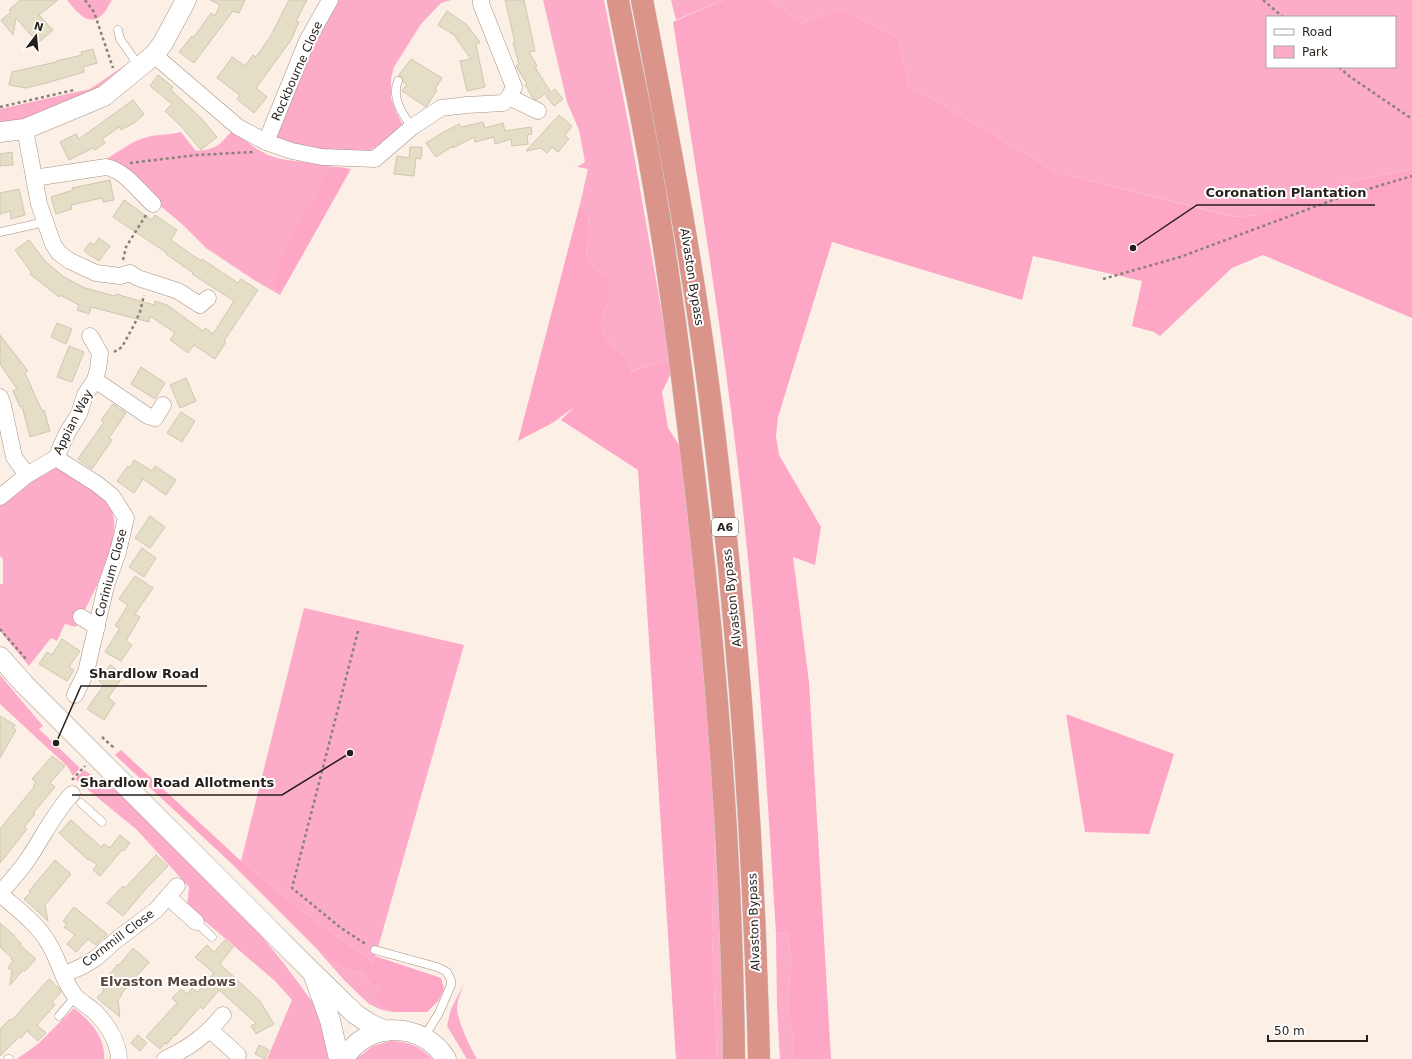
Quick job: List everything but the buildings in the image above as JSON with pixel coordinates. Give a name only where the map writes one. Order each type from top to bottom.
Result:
[{"type":"highway","name":"Alvaston Bypass","points":[[618,0],[644,132],[668,277],[688,423],[705,571],[719,722],[726,823],[734,1059]]},
{"type":"highway","name":"Alvaston Bypass","points":[[642,0],[671,153],[692,278],[715,437],[735,617],[743,717],[754,900],[759,1059]]},
{"type":"street","points":[[0,132],[25,130],[104,96],[147,60],[163,43],[186,0]]},
{"type":"street","name":"Rockbourne Close","points":[[268,143],[307,41],[330,0]]},
{"type":"street","points":[[147,60],[238,127],[268,143],[292,151],[322,157],[375,158],[412,126],[441,108],[503,103],[509,97],[514,87],[481,4],[481,0]]},
{"type":"street","points":[[509,97],[538,111]]},
{"type":"street","points":[[25,130],[39,204],[53,244],[59,253],[70,261],[96,273],[120,276],[130,273],[138,278],[178,291],[200,305],[208,298]]},
{"type":"street","points":[[34,178],[106,167],[123,174],[152,204]]},
{"type":"street","points":[[90,336],[100,353],[100,356]]},
{"type":"street","name":"Appian Way","points":[[0,497],[27,475],[56,458],[67,434],[79,414],[84,395],[95,380],[100,356]]},
{"type":"street","name":"Appian Way","points":[[95,380],[148,416],[155,418],[163,404]]},
{"type":"street","points":[[1,403],[14,457],[27,475]]},
{"type":"street","name":"Corinium Close","points":[[56,458],[97,484],[112,496],[126,518],[118,552],[106,586],[86,672],[75,695]]},
{"type":"street","points":[[81,617],[97,627]]},
{"type":"street","points":[[0,657],[24,684],[355,1014],[370,1024],[386,1030]]},
{"type":"street","points":[[73,794],[65,801],[27,861],[0,893],[44,937],[57,958],[63,975],[76,996],[106,1024],[116,1046],[119,1059]]},
{"type":"street","name":"Cornmill Close","points":[[63,975],[96,958],[115,940],[156,910],[172,891],[196,922]]},
{"type":"street","points":[[312,972],[330,1020],[339,1059]]},
{"type":"street","points":[[166,1059],[189,1047],[210,1030],[224,1015]]},
{"type":"street","points":[[210,1030],[238,1055]]},
{"type":"street","points":[[344,1059],[355,1045],[367,1036],[386,1030],[397,1030],[424,1037],[436,1047],[446,1059]]},
{"type":"lane","points":[[118,30],[120,39],[147,60]]},
{"type":"lane","points":[[398,81],[396,86],[396,96],[399,106],[405,118],[412,126]]},
{"type":"lane","points":[[0,232],[45,222]]},
{"type":"lane","points":[[73,794],[102,822]]},
{"type":"lane","points":[[196,922],[212,937]]},
{"type":"lane","points":[[375,950],[437,967],[447,972],[451,980],[451,985],[439,1012],[424,1037]]},
{"type":"lane","points":[[59,1016],[76,996]]},
{"type":"path","points":[[86,0],[94,12],[119,83]]},
{"type":"path","points":[[1263,0],[1282,16]]},
{"type":"path","points":[[1340,68],[1349,76],[1412,119]]},
{"type":"path","points":[[0,106],[79,89]]},
{"type":"path","points":[[106,167],[113,164],[197,155],[264,151],[268,143]]},
{"type":"path","points":[[1103,280],[1180,257],[1341,197],[1412,176]]},
{"type":"path","points":[[125,275],[123,262],[126,247],[152,204]]},
{"type":"path","points":[[100,356],[115,352],[122,348],[140,312],[147,280]]},
{"type":"path","points":[[358,631],[292,888],[341,928],[375,950]]},
{"type":"path","points":[[73,794],[95,755]]},
{"type":"green space","points":[[67,0],[112,0],[106,11],[98,18],[93,20],[83,17]]},
{"type":"green space","points":[[331,0],[451,0],[441,3],[421,24],[394,67],[391,79],[391,98],[403,125],[380,144],[366,153],[296,147],[274,137]]},
{"type":"green space","points":[[543,0],[604,0],[630,132],[670,359],[629,372],[626,358],[608,341],[601,329],[601,318],[608,304],[603,276],[592,266],[586,254],[590,238],[588,216],[580,204],[588,169],[577,167],[585,162],[579,130],[567,102]]},
{"type":"green space","points":[[671,0],[724,0],[676,20]]},
{"type":"green space","points":[[771,0],[1412,0],[1412,169],[1340,184],[1259,215],[1235,217],[1058,173],[908,85],[899,39],[841,8],[801,24]]},
{"type":"green space","points":[[130,62],[109,81],[89,95],[35,119],[0,125],[0,109],[90,89]]},
{"type":"green space","points":[[232,131],[268,155],[281,159],[351,169],[280,295],[254,280],[206,248],[182,224],[106,159],[139,140],[153,136],[181,132],[196,151],[209,149],[217,146]]},
{"type":"green space","points":[[55,464],[93,490],[106,501],[110,507],[114,519],[114,534],[104,568],[76,627],[65,624],[57,641],[51,638],[29,666],[0,631],[0,584],[3,584],[3,559],[0,556],[0,503]]},
{"type":"green space","points":[[304,608],[464,645],[373,962],[308,915],[241,861]]},
{"type":"green space","points":[[0,675],[43,726],[39,729],[80,768],[73,776],[67,766],[0,704]]},
{"type":"green space","points":[[84,770],[115,790],[118,789],[256,929],[314,1004],[321,1019],[330,1059],[267,1059],[292,1000],[275,981],[187,906],[189,887],[137,830],[75,779]]},
{"type":"green space","points":[[718,801],[725,1059],[717,1059],[712,935],[714,853]]},
{"type":"green space","points":[[788,933],[791,958],[788,1007],[794,1040],[794,1059],[780,1059],[777,1008],[776,934]]},
{"type":"green space","points":[[314,946],[341,968],[364,973],[372,986],[379,987],[378,1000],[393,1012],[382,1010],[369,1004],[345,981]]},
{"type":"green space","points":[[465,982],[457,1006],[459,1019],[464,1034],[477,1059],[467,1059],[447,1026],[451,1009]]},
{"type":"green space","points":[[74,1008],[91,1024],[99,1036],[104,1051],[104,1059],[17,1059],[38,1044]]},
{"type":"green space","points":[[390,1041],[413,1045],[432,1059],[356,1059],[373,1046]]},
{"type":"shaded area","points":[[724,0],[771,0],[801,24],[841,8],[899,39],[908,85],[1058,173],[1234,217],[1259,215],[1340,184],[1412,169],[1412,318],[1263,255],[1232,268],[1160,336],[1154,332],[1132,326],[1142,281],[1033,256],[1022,300],[832,242],[778,417],[776,436],[779,455],[821,527],[815,565],[793,557],[809,682],[831,1059],[794,1059],[794,1040],[788,1007],[791,958],[788,933],[776,934],[761,708],[752,596],[740,483],[717,310],[673,22]]},
{"type":"shaded area","points":[[333,168],[345,168],[348,172],[302,256],[283,286],[278,291],[274,288],[280,266],[280,258],[304,211],[313,203],[321,182]]},
{"type":"shaded area","points":[[580,204],[588,216],[590,238],[586,254],[592,266],[603,276],[609,288],[608,304],[601,318],[601,329],[608,341],[626,358],[630,372],[670,359],[672,371],[662,392],[668,428],[682,449],[718,801],[714,853],[712,935],[717,1059],[676,1059],[638,470],[561,420],[574,407],[554,422],[518,441]]},
{"type":"shaded area","points":[[1066,714],[1174,754],[1149,834],[1085,832]]},
{"type":"shaded area","points":[[121,750],[241,861],[308,915],[373,962],[375,956],[441,978],[444,989],[439,1000],[427,1012],[393,1012],[377,1000],[379,987],[372,986],[364,973],[341,968],[314,946],[231,863],[115,755]]},
{"type":"place","name":"Coronation Plantation","points":[[1133,248]]},
{"type":"place","name":"Shardlow Road","points":[[56,743]]},
{"type":"place","name":"Shardlow Road Allotments","points":[[350,753]]},
{"type":"district","name":"Elvaston Meadows","points":[[168,981]]}]
